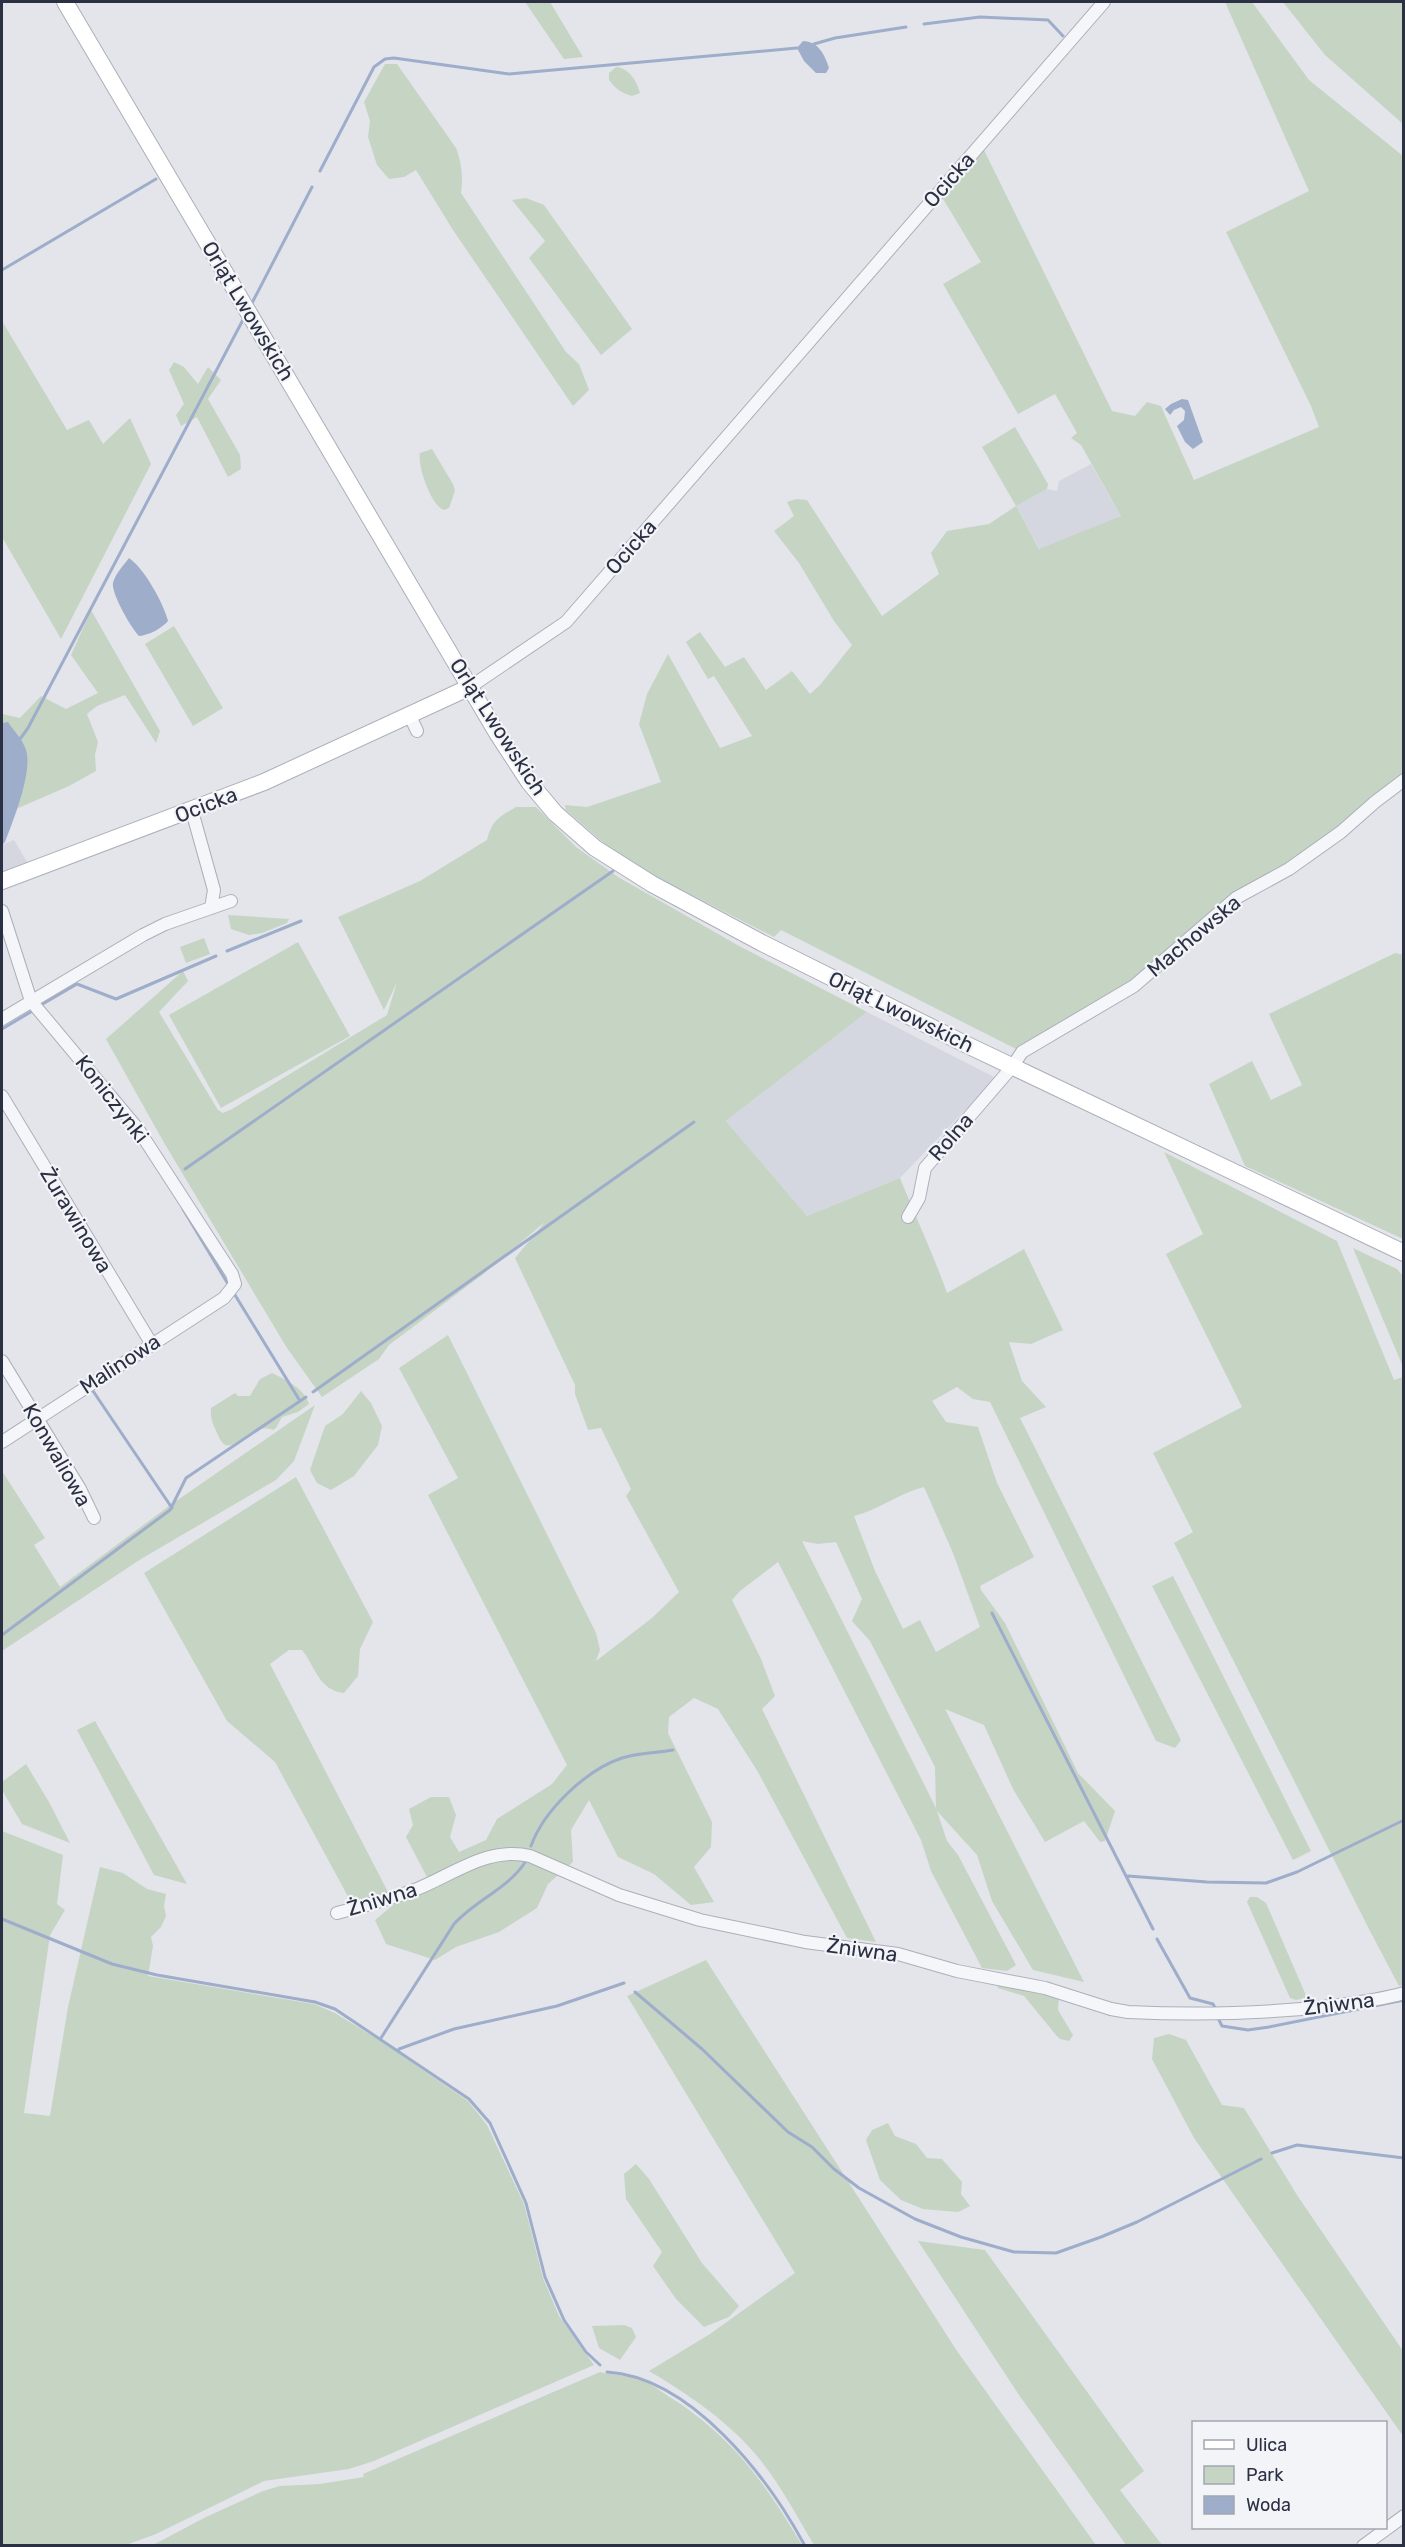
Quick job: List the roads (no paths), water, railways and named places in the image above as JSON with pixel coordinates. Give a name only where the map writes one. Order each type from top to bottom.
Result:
[{"type":"street","name":"Orląt Lwowskich","points":[[65,2],[470,687],[536,790],[555,813],[595,848],[652,884],[730,926],[1012,1067],[1404,1253]]},
{"type":"street","name":"Ocicka","points":[[2,881],[192,811],[414,723],[566,622],[1104,2]]},
{"type":"street","name":"Machowska","points":[[1012,1067],[1022,1052],[1134,986],[1236,898],[1289,869],[1341,832],[1404,780]]},
{"type":"street","points":[[192,811],[214,890],[211,908]]},
{"type":"street","points":[[2,1019],[142,935],[165,924],[231,901]]},
{"type":"street","name":"Koniczynki","points":[[2,911],[31,1000],[138,1129],[225,1264],[235,1284]]},
{"type":"street","name":"Rolna","points":[[908,1217],[919,1198],[925,1168],[1012,1067]]},
{"type":"street","name":"Żurawinowa","points":[[2,1096],[151,1343]]},
{"type":"street","name":"Malinowa","points":[[2,1442],[151,1343],[224,1298],[235,1284]]},
{"type":"street","name":"Konwaliowa","points":[[2,1361],[80,1489],[94,1518]]},
{"type":"street","name":"Żniwna","points":[[337,1913],[416,1889],[495,1854],[518,1853],[548,1863],[619,1895],[700,1920],[813,1943],[898,1954],[957,1971],[1045,1988],[1128,2012],[1233,2014],[1271,2012],[1374,2000],[1404,1993]]},
{"type":"street","points":[[1387,2528],[1404,2516]]},
{"type":"street","points":[[1363,2546],[1386,2529]]},
{"type":"water","points":[[803,41],[813,43],[820,50],[829,68],[826,73],[816,73],[804,61],[797,48]]},
{"type":"water","points":[[1182,399],[1188,400],[1203,442],[1193,449],[1185,442],[1177,426],[1184,420],[1185,411],[1181,407],[1170,415],[1165,409]]},
{"type":"water","points":[[129,558],[153,587],[168,621],[155,631],[139,636],[122,610],[113,588],[116,576]]},
{"type":"water","points":[[8,722],[26,750],[27,771],[13,822],[2,845],[2,723]]},
{"type":"waterway","points":[[924,24],[980,17],[1048,20],[1063,36]]},
{"type":"waterway","points":[[814,44],[835,38],[906,27]]},
{"type":"waterway","points":[[320,171],[374,67],[385,59],[394,58],[509,74],[797,48]]},
{"type":"waterway","points":[[2,270],[156,179]]},
{"type":"waterway","points":[[251,305],[312,187]]},
{"type":"waterway","points":[[20,739],[28,728],[245,316]]},
{"type":"waterway","points":[[185,1169],[613,871]]},
{"type":"waterway","points":[[227,951],[301,921]]},
{"type":"waterway","points":[[41,1005],[77,984],[116,999],[216,956]]},
{"type":"waterway","points":[[2,1029],[34,1010]]},
{"type":"waterway","points":[[313,1392],[694,1122]]},
{"type":"waterway","points":[[183,1209],[228,1284]]},
{"type":"waterway","points":[[235,1295],[300,1401]]},
{"type":"waterway","points":[[93,1391],[172,1508]]},
{"type":"waterway","points":[[2,1635],[170,1510],[186,1478],[306,1397]]},
{"type":"waterway","points":[[992,1613],[1153,1929]]},
{"type":"waterway","points":[[531,1846],[537,1832],[556,1806],[594,1772],[628,1756],[673,1750]]},
{"type":"waterway","points":[[1128,1876],[1207,1882],[1266,1883],[1297,1872],[1404,1820]]},
{"type":"waterway","points":[[381,2038],[454,1924],[511,1879],[526,1861]]},
{"type":"waterway","points":[[2,1919],[112,1964],[157,1975],[315,2002],[335,2009],[469,2099],[490,2123],[526,2203],[545,2277],[564,2320],[586,2352],[600,2365]]},
{"type":"waterway","points":[[1157,1939],[1190,1998],[1213,2004],[1215,2008]]},
{"type":"waterway","points":[[399,2049],[454,2029],[557,2006],[624,1983]]},
{"type":"waterway","points":[[635,1992],[702,2049],[788,2132],[812,2147],[834,2169],[859,2188],[915,2219],[961,2237],[1014,2252],[1056,2253],[1101,2237],[1137,2222],[1261,2159]]},
{"type":"waterway","points":[[1219,2020],[1222,2026],[1248,2030],[1404,2000]]},
{"type":"waterway","points":[[1272,2153],[1297,2145],[1404,2158]]},
{"type":"waterway","points":[[607,2372],[638,2378],[668,2392],[697,2411],[724,2435],[748,2462],[770,2490],[805,2546]]}]
